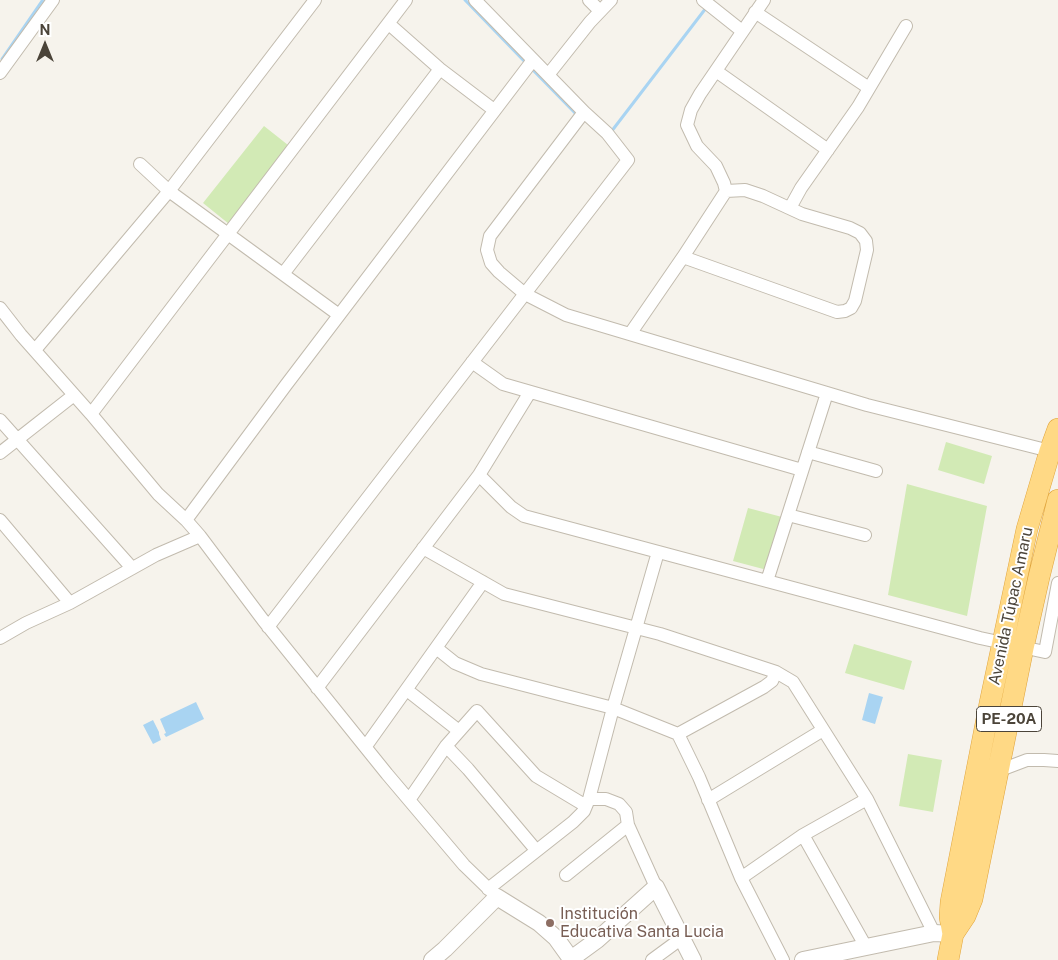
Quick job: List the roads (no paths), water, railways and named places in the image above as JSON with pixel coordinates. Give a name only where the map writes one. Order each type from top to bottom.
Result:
[{"type":"highway","name":"Avenida Túpac Amaru","points":[[943,934],[965,916],[972,899],[998,771],[1027,530],[1058,428]]},
{"type":"highway","name":"Avenida Túpac Amaru","points":[[948,960],[943,934],[950,917],[951,902],[1013,646],[1038,577],[1058,500]]},
{"type":"street","points":[[0,73],[53,0]]},
{"type":"street","points":[[35,350],[168,191],[315,0]]},
{"type":"street","points":[[91,414],[406,0]]},
{"type":"street","points":[[268,627],[628,160],[607,133],[548,76],[475,0]]},
{"type":"street","points":[[589,0],[600,10]]},
{"type":"street","points":[[548,76],[590,22],[611,0]]},
{"type":"street","points":[[703,0],[742,31]]},
{"type":"street","points":[[630,334],[726,191],[716,166],[697,146],[687,125],[691,110],[764,0]]},
{"type":"street","points":[[755,12],[869,88]]},
{"type":"street","points":[[389,24],[440,69],[494,110]]},
{"type":"street","points":[[790,208],[869,88],[906,26]]},
{"type":"street","points":[[186,520],[533,60]]},
{"type":"street","points":[[283,274],[440,69]]},
{"type":"street","points":[[716,71],[828,150]]},
{"type":"street","points":[[584,112],[490,236],[487,250],[491,263],[525,294],[566,315],[867,405],[1050,452]]},
{"type":"street","points":[[140,164],[168,191],[339,315]]},
{"type":"street","points":[[683,257],[837,312],[851,308],[855,301],[867,250],[866,242],[860,233],[745,190],[726,191]]},
{"type":"street","points":[[0,308],[158,494],[200,536],[268,627],[317,688],[464,865],[492,893],[539,923],[556,938],[571,960],[597,940],[656,887]]},
{"type":"street","points":[[472,362],[503,384],[802,470]]},
{"type":"street","points":[[317,688],[479,475],[530,392]]},
{"type":"street","points":[[767,581],[827,393]]},
{"type":"street","points":[[0,452],[74,395]]},
{"type":"street","points":[[0,420],[132,568]]},
{"type":"street","points":[[808,452],[876,471]]},
{"type":"street","points":[[479,475],[511,508],[524,516],[1013,646],[1052,654],[1058,582]]},
{"type":"street","points":[[788,515],[865,535]]},
{"type":"street","points":[[0,520],[70,603]]},
{"type":"street","points":[[0,622],[4,635],[70,603],[156,555],[200,536]]},
{"type":"street","points":[[423,548],[504,594],[660,634],[776,672],[793,682],[867,799],[943,934],[803,960]]},
{"type":"street","points":[[432,960],[445,949],[492,893],[536,850],[573,822],[584,811],[658,552]]},
{"type":"street","points":[[366,746],[483,582]]},
{"type":"street","points":[[440,651],[455,663],[481,674],[613,708],[678,734],[741,878],[783,960]]},
{"type":"street","points":[[678,734],[764,687],[772,681],[776,672]]},
{"type":"street","points":[[412,694],[460,731]]},
{"type":"street","points":[[409,800],[446,746],[477,711],[536,776],[588,802],[606,799],[619,804],[626,812],[628,825],[656,887],[694,960]]},
{"type":"street","points":[[708,800],[824,730]]},
{"type":"street","points":[[446,746],[468,769],[536,850]]},
{"type":"street","points":[[998,771],[1027,760],[1058,761]]},
{"type":"street","points":[[741,878],[803,835],[867,799]]},
{"type":"street","points":[[566,875],[628,825]]},
{"type":"street","points":[[803,835],[866,947]]},
{"type":"street","points":[[652,960],[682,938]]},
{"type":"water","points":[[869,693],[883,697],[875,724],[862,720]]},
{"type":"water","points":[[196,702],[204,719],[166,737],[160,719]]},
{"type":"water","points":[[153,720],[161,740],[153,744],[143,725]]},
{"type":"waterway","points":[[465,0],[526,63]]},
{"type":"waterway","points":[[2,59],[42,1],[48,4]]},
{"type":"waterway","points":[[611,132],[706,8]]},
{"type":"waterway","points":[[530,67],[577,115]]},
{"type":"place","name":"Institución Educativa Santa Lucia","points":[[550,923]]}]
